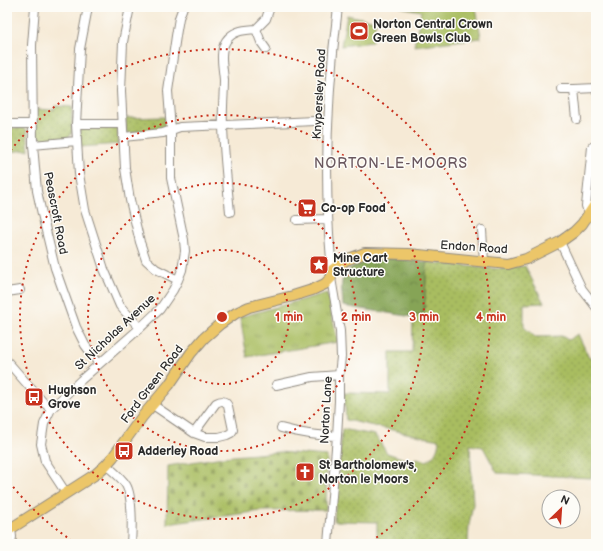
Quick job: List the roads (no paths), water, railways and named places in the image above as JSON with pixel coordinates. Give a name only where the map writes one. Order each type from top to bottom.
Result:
[{"type":"main road","name":"Endon Road","points":[[332,274],[346,260],[365,253],[409,254],[508,264],[526,259],[560,242],[582,224],[596,203]]},
{"type":"main road","name":"Ford Green Road","points":[[9,530],[96,474],[106,465],[142,417],[169,386],[191,354],[204,338],[220,324],[236,313],[249,307],[312,290],[325,284],[332,274]]},
{"type":"street","name":"Peascroft Road","points":[[35,7],[32,44],[33,145],[42,214],[55,268],[76,327],[85,345],[99,364]]},
{"type":"street","points":[[88,7],[80,49],[76,124],[79,174],[85,210],[104,269],[120,306],[140,328]]},
{"type":"street","points":[[130,7],[123,42],[121,91],[125,168],[130,200],[146,260],[156,269],[178,280]]},
{"type":"street","name":"St Nicholas Avenue","points":[[66,493],[45,461],[41,444],[44,424],[51,409],[160,309],[168,299],[178,280],[183,262],[184,245],[171,178],[171,130],[168,91],[179,18],[183,7]]},
{"type":"street","points":[[230,212],[225,168],[223,126],[224,78],[222,54],[226,41],[234,33],[256,29],[266,19],[270,7]]},
{"type":"street","name":"Knypersley Road","points":[[332,274],[328,219],[328,121],[333,47],[338,7]]},
{"type":"street","points":[[256,29],[261,42],[266,49]]},
{"type":"street","points":[[561,90],[596,88]]},
{"type":"street","points":[[574,90],[577,119]]},
{"type":"street","points":[[123,137],[162,133],[180,127],[328,121]]},
{"type":"street","points":[[7,124],[33,124]]},
{"type":"street","points":[[76,124],[122,124]]},
{"type":"street","points":[[33,145],[76,141]]},
{"type":"street","points":[[589,212],[586,206],[592,147]]},
{"type":"street","points":[[298,220],[328,219]]},
{"type":"street","points":[[482,230],[484,262]]},
{"type":"street","points":[[560,242],[582,289],[596,307]]},
{"type":"street","name":"Norton Lane","points":[[328,544],[337,436],[341,357],[340,331],[332,274]]},
{"type":"street","points":[[7,292],[20,290]]},
{"type":"street","points":[[8,364],[51,409]]},
{"type":"street","points":[[276,385],[312,377],[339,375]]},
{"type":"street","points":[[153,405],[194,433],[205,437],[219,437],[231,433],[233,430],[227,403],[220,401],[216,403],[194,433]]},
{"type":"street","points":[[281,428],[299,433],[337,436]]},
{"type":"street","points":[[106,465],[125,483],[130,493],[132,544]]},
{"type":"street","points":[[9,530],[12,537],[11,544]]},
{"type":"place","name":"Norton Central Crown Green Bowls Club","points":[[359,31]]},
{"type":"place","name":"Co-op Food","points":[[307,208]]},
{"type":"place","name":"Mine Cart Structure","points":[[319,265]]},
{"type":"place","name":"Hughson Grove","points":[[34,397]]},
{"type":"place","name":"Adderley Road","points":[[124,451]]},
{"type":"place","name":"St Bartholomew's, Norton le Moors","points":[[305,472]]},
{"type":"district","name":"NORTON-LE-MOORS","points":[[391,163]]}]
